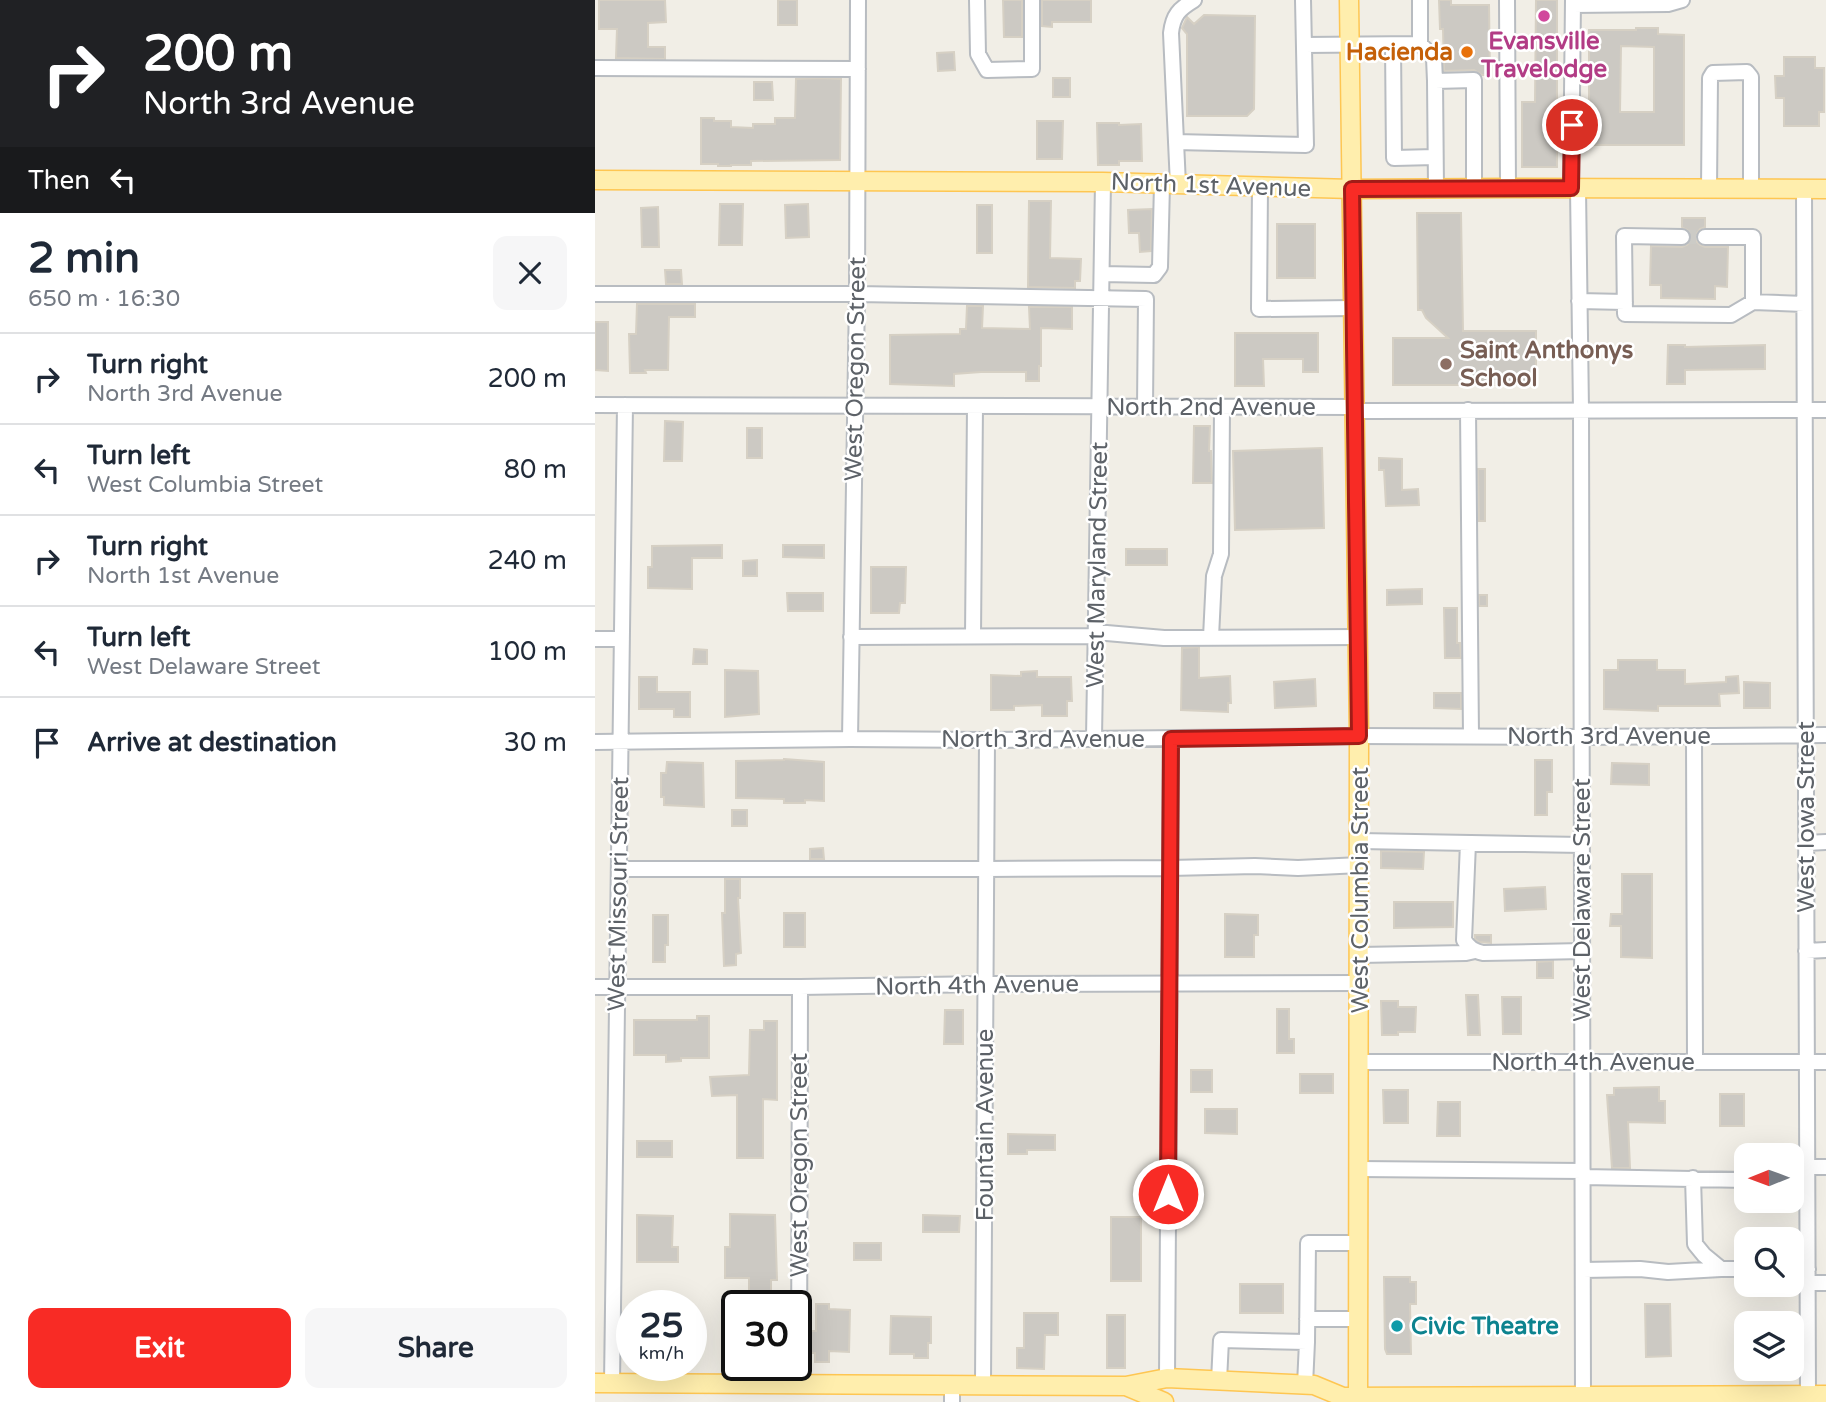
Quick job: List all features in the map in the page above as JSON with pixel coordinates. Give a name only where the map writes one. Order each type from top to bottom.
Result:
[{"type":"main road","name":"West Columbia Street","points":[[1347,1399],[1358,1319],[1360,1062],[1358,637],[1349,0]]},
{"type":"main road","name":"North 1st Avenue","points":[[595,180],[1103,182],[1352,189],[1826,189]]},
{"type":"main road","points":[[604,1383],[799,1385],[952,1394],[983,1384],[1126,1386],[1167,1378],[1314,1385],[1347,1399],[1814,1398]]},
{"type":"main road","points":[[1126,1386],[1164,1402]]},
{"type":"street","name":"West Oregon Street","points":[[850,739],[857,294],[858,0]]},
{"type":"street","points":[[977,0],[978,54],[987,71],[1032,69],[1032,0]]},
{"type":"street","points":[[1102,274],[1154,275],[1160,267],[1176,142],[1171,33],[1173,20],[1182,7],[1194,0]]},
{"type":"street","points":[[1176,142],[1306,145],[1303,0]]},
{"type":"street","points":[[1420,0],[1420,44],[1434,58],[1436,188]]},
{"type":"street","points":[[1507,0],[1508,188]]},
{"type":"street","points":[[1573,2],[1668,4],[1682,0]]},
{"type":"street","name":"West Delaware Street","points":[[1573,2],[1581,410],[1583,1399]]},
{"type":"street","points":[[1304,45],[1420,44]]},
{"type":"street","points":[[1393,45],[1394,158],[1435,158]]},
{"type":"street","points":[[595,68],[858,69]]},
{"type":"street","points":[[1709,189],[1710,78],[1713,72],[1747,72],[1751,77],[1751,189]]},
{"type":"street","points":[[1435,81],[1474,80],[1474,188]]},
{"type":"street","name":"West Maryland Street","points":[[1094,738],[1103,182]]},
{"type":"street","points":[[1260,187],[1259,309],[1353,308]]},
{"type":"street","name":"West Iowa Street","points":[[1804,189],[1808,1276],[1814,1398]]},
{"type":"street","points":[[1682,237],[1625,236],[1625,313],[1731,315],[1753,302],[1804,304]]},
{"type":"street","points":[[1705,237],[1753,237],[1753,302]]},
{"type":"street","points":[[595,294],[857,294],[1146,299],[1145,407]]},
{"type":"street","points":[[1579,301],[1625,302]]},
{"type":"street","name":"North 2nd Avenue","points":[[595,405],[1355,407],[1361,411],[1826,410]]},
{"type":"street","name":"West Missouri Street","points":[[604,1383],[617,986],[625,405]]},
{"type":"street","points":[[973,636],[975,406]]},
{"type":"street","points":[[1211,637],[1214,576],[1221,554],[1222,407]]},
{"type":"street","points":[[1468,410],[1471,736]]},
{"type":"street","points":[[851,636],[1095,634],[1164,638],[1358,637]]},
{"type":"street","points":[[595,639],[622,639]]},
{"type":"street","name":"North 3rd Avenue","points":[[595,742],[1826,735]]},
{"type":"street","points":[[1694,736],[1695,1062]]},
{"type":"street","points":[[1167,1378],[1171,739]]},
{"type":"street","name":"Fountain Avenue","points":[[983,1384],[987,740]]},
{"type":"street","points":[[1360,841],[1582,845]]},
{"type":"street","points":[[1806,843],[1826,842]]},
{"type":"street","points":[[1468,844],[1464,940],[1468,947],[1483,953],[1582,951]]},
{"type":"street","points":[[619,869],[1170,869],[1360,865]]},
{"type":"street","points":[[1806,951],[1826,950]]},
{"type":"street","points":[[1360,955],[1475,951]]},
{"type":"street","name":"North 4th Avenue","points":[[595,986],[1360,983]]},
{"type":"street","name":"West Oregon Street","points":[[799,1385],[800,987]]},
{"type":"street","name":"North 4th Avenue","points":[[1360,1062],[1826,1062]]},
{"type":"street","points":[[1804,1175],[1826,1167]]},
{"type":"street","points":[[1359,1169],[1734,1180]]},
{"type":"street","points":[[1693,1178],[1695,1244],[1703,1255],[1721,1269]]},
{"type":"street","points":[[1305,1385],[1308,1243],[1359,1243]]},
{"type":"street","points":[[1583,1270],[1640,1269],[1668,1272],[1734,1269]]},
{"type":"street","points":[[1804,1274],[1826,1283]]},
{"type":"street","points":[[1307,1319],[1358,1319]]},
{"type":"street","points":[[1219,1381],[1221,1340],[1307,1342]]},
{"type":"building","points":[[599,0],[665,0],[666,22],[648,23],[648,47],[665,47],[665,59],[616,58],[617,29],[599,29]]},
{"type":"building","points":[[778,0],[797,0],[797,25],[778,25]]},
{"type":"building","points":[[1003,0],[1022,0],[1022,37],[1004,37]]},
{"type":"building","points":[[1042,0],[1091,0],[1091,22],[1052,22],[1052,27],[1042,26]]},
{"type":"building","name":"Hacienda","points":[[1439,0],[1451,0],[1451,5],[1489,5],[1490,75],[1482,75],[1474,70],[1444,71]]},
{"type":"building","points":[[1536,0],[1557,0],[1557,167],[1522,167],[1522,102],[1535,102]]},
{"type":"building","points":[[1204,15],[1255,16],[1254,109],[1247,116],[1187,116],[1187,34],[1182,28],[1187,17],[1194,24]]},
{"type":"building","points":[[1658,28],[1658,34],[1684,35],[1684,145],[1589,145],[1589,30]],"holes":[[[1621,46],[1654,47],[1654,112],[1620,112]]]},
{"type":"building","points":[[954,52],[955,70],[938,71],[937,53]]},
{"type":"building","points":[[1784,57],[1815,57],[1815,68],[1824,68],[1824,112],[1819,112],[1819,126],[1784,126],[1784,98],[1776,98],[1775,76],[1784,76]]},
{"type":"building","points":[[1053,78],[1070,78],[1070,97],[1053,97]]},
{"type":"building","points":[[796,79],[841,79],[840,160],[751,161],[751,165],[731,166],[701,164],[701,118],[731,121],[731,127],[753,128],[753,124],[775,124],[775,118],[795,118]]},
{"type":"building","points":[[754,82],[772,82],[773,100],[754,100]]},
{"type":"building","points":[[1037,121],[1063,121],[1062,159],[1037,159]]},
{"type":"building","points":[[1097,123],[1141,124],[1142,161],[1098,165]]},
{"type":"building","points":[[1029,201],[1051,201],[1050,258],[1081,259],[1080,281],[1075,281],[1075,288],[1028,287]]},
{"type":"building","points":[[720,204],[743,204],[742,245],[719,245]]},
{"type":"building","points":[[808,204],[809,237],[786,238],[785,205]]},
{"type":"building","points":[[977,205],[992,205],[992,253],[977,253]]},
{"type":"building","points":[[658,207],[659,247],[642,247],[641,208]]},
{"type":"building","points":[[1152,209],[1151,251],[1140,252],[1139,233],[1129,233],[1128,210]]},
{"type":"building","points":[[1417,213],[1461,213],[1463,331],[1536,331],[1536,385],[1393,385],[1393,338],[1448,338],[1426,318],[1422,310],[1418,310]]},
{"type":"building","points":[[1682,218],[1705,218],[1705,227],[1695,236],[1700,245],[1728,247],[1727,287],[1715,286],[1715,299],[1661,298],[1661,285],[1650,285],[1651,246],[1682,247],[1691,241],[1690,232],[1682,227]]},
{"type":"building","points":[[1277,224],[1315,224],[1315,278],[1277,278]]},
{"type":"building","points":[[665,270],[681,270],[682,284],[666,284]]},
{"type":"building","points":[[637,304],[695,304],[695,317],[669,317],[668,370],[630,373],[629,334],[636,334]]},
{"type":"building","points":[[967,306],[983,306],[982,328],[1030,329],[1029,307],[1072,307],[1072,329],[1041,328],[1039,381],[1026,381],[1026,372],[981,372],[954,374],[954,386],[890,384],[890,335],[960,334],[960,329],[966,329]]},
{"type":"building","points":[[595,322],[608,322],[608,371],[595,370]]},
{"type":"building","points":[[1235,333],[1318,333],[1318,372],[1303,372],[1303,359],[1263,359],[1264,386],[1235,386]]},
{"type":"building","points":[[1668,345],[1765,345],[1765,369],[1685,370],[1685,384],[1667,384]]},
{"type":"building","points":[[665,421],[683,422],[682,461],[664,461]]},
{"type":"building","points":[[1194,426],[1210,426],[1212,483],[1193,483]]},
{"type":"building","points":[[747,428],[762,428],[762,458],[747,458]]},
{"type":"building","points":[[1322,448],[1324,528],[1235,530],[1233,451]]},
{"type":"building","points":[[1379,458],[1402,459],[1402,490],[1418,489],[1419,505],[1386,506],[1384,470],[1379,470]]},
{"type":"building","points":[[1478,469],[1485,469],[1485,521],[1479,521]]},
{"type":"building","points":[[722,545],[722,558],[692,558],[692,589],[648,588],[652,546]]},
{"type":"building","points":[[783,545],[824,545],[824,558],[783,557]]},
{"type":"building","points":[[1126,549],[1167,549],[1167,565],[1126,565]]},
{"type":"building","points":[[757,560],[757,576],[743,576],[743,561]]},
{"type":"building","points":[[871,567],[906,567],[905,603],[900,603],[899,613],[871,613]]},
{"type":"building","points":[[1422,589],[1422,604],[1387,605],[1387,590]]},
{"type":"building","points":[[787,593],[823,593],[823,611],[788,611]]},
{"type":"building","points":[[1479,595],[1487,595],[1487,606],[1479,606]]},
{"type":"building","points":[[1444,608],[1457,608],[1457,643],[1460,643],[1461,658],[1445,658]]},
{"type":"building","points":[[1199,647],[1199,678],[1230,676],[1231,703],[1228,703],[1228,712],[1181,710],[1182,648]]},
{"type":"building","points":[[694,649],[707,650],[707,664],[693,664]]},
{"type":"building","points":[[1618,660],[1657,660],[1657,670],[1685,670],[1685,684],[1726,682],[1726,677],[1738,676],[1739,693],[1719,694],[1720,706],[1658,706],[1658,711],[1604,709],[1604,670],[1618,670]]},
{"type":"building","points":[[725,670],[758,671],[759,714],[725,717]]},
{"type":"building","points":[[1037,671],[1037,677],[1071,677],[1072,701],[1067,701],[1067,716],[1042,716],[1042,705],[1014,706],[1014,710],[991,710],[991,675],[1021,676],[1021,672]]},
{"type":"building","points":[[639,677],[657,677],[657,692],[690,692],[690,717],[674,717],[674,709],[639,709]]},
{"type":"building","points":[[1315,679],[1316,706],[1275,708],[1274,682]]},
{"type":"building","points":[[1744,682],[1770,683],[1770,708],[1744,708]]},
{"type":"building","points":[[1434,693],[1461,693],[1461,709],[1434,708]]},
{"type":"building","points":[[784,759],[824,762],[824,801],[784,803],[784,799],[736,798],[736,761]]},
{"type":"building","points":[[1535,760],[1552,760],[1552,792],[1547,792],[1547,815],[1535,815]]},
{"type":"building","points":[[667,762],[703,763],[704,807],[664,805],[664,797],[661,797],[661,773],[666,773]]},
{"type":"building","points":[[1612,763],[1649,764],[1649,785],[1611,784]]},
{"type":"building","points":[[732,810],[747,810],[747,826],[732,826]]},
{"type":"building","points":[[823,848],[824,859],[810,859],[810,849]]},
{"type":"building","points":[[1381,851],[1424,852],[1423,869],[1381,868]]},
{"type":"building","points":[[1622,874],[1652,874],[1652,958],[1621,957],[1621,926],[1610,926],[1611,914],[1622,914]]},
{"type":"building","points":[[725,879],[740,879],[738,898],[741,953],[736,954],[736,965],[724,966],[722,913],[725,913]]},
{"type":"building","points":[[1545,887],[1546,909],[1505,911],[1504,889]]},
{"type":"building","points":[[1394,902],[1453,902],[1453,927],[1394,928]]},
{"type":"building","points":[[784,913],[805,913],[805,947],[784,947]]},
{"type":"building","points":[[1225,914],[1258,915],[1254,957],[1225,957]]},
{"type":"building","points":[[653,915],[668,915],[665,962],[653,962]]},
{"type":"building","points":[[1475,935],[1491,935],[1491,943],[1479,942]]},
{"type":"building","points":[[1553,961],[1553,978],[1537,978],[1537,962]]},
{"type":"building","points":[[1466,995],[1478,995],[1480,1035],[1468,1035]]},
{"type":"building","points":[[1502,997],[1521,997],[1521,1034],[1503,1034]]},
{"type":"building","points":[[1381,1001],[1398,1001],[1398,1007],[1416,1007],[1415,1032],[1382,1035]]},
{"type":"building","points":[[1277,1009],[1289,1009],[1289,1039],[1294,1039],[1294,1053],[1277,1053]]},
{"type":"building","points":[[945,1010],[963,1010],[963,1044],[944,1044]]},
{"type":"building","points":[[697,1016],[709,1016],[709,1058],[681,1058],[681,1061],[666,1062],[666,1055],[634,1055],[634,1020],[697,1020]]},
{"type":"building","points":[[764,1021],[777,1021],[777,1100],[763,1099],[763,1158],[737,1158],[737,1095],[712,1096],[710,1077],[749,1075],[750,1030],[764,1030]]},
{"type":"building","points":[[1191,1070],[1212,1070],[1212,1092],[1191,1092]]},
{"type":"building","points":[[1300,1074],[1333,1074],[1333,1093],[1300,1093]]},
{"type":"building","points":[[1659,1087],[1659,1101],[1665,1101],[1665,1123],[1628,1122],[1630,1168],[1612,1168],[1607,1095],[1614,1095],[1614,1088]]},
{"type":"building","points":[[1383,1090],[1408,1090],[1408,1123],[1384,1123]]},
{"type":"building","points":[[1720,1094],[1744,1094],[1744,1126],[1720,1126]]},
{"type":"building","points":[[1438,1102],[1460,1102],[1460,1136],[1437,1136]]},
{"type":"building","points":[[1205,1109],[1237,1109],[1237,1134],[1205,1133]]},
{"type":"building","points":[[1008,1134],[1055,1135],[1055,1150],[1027,1150],[1027,1154],[1008,1154]]},
{"type":"building","points":[[637,1141],[672,1141],[672,1157],[637,1157]]},
{"type":"building","points":[[730,1214],[775,1215],[777,1280],[771,1280],[771,1290],[749,1290],[749,1278],[725,1278],[725,1247],[730,1247]]},
{"type":"building","points":[[637,1215],[673,1216],[672,1247],[678,1247],[678,1262],[637,1262]]},
{"type":"building","points":[[923,1215],[960,1216],[959,1232],[923,1232]]},
{"type":"building","points":[[1111,1217],[1141,1217],[1141,1281],[1111,1281]]},
{"type":"building","points":[[854,1243],[881,1243],[881,1260],[854,1260]]},
{"type":"building","name":"Civic Theatre","points":[[1384,1277],[1410,1277],[1410,1282],[1416,1282],[1416,1304],[1410,1304],[1411,1354],[1387,1354],[1385,1349]]},
{"type":"building","points":[[1240,1284],[1283,1284],[1283,1313],[1240,1313]]},
{"type":"building","points":[[816,1304],[829,1304],[829,1309],[850,1310],[849,1352],[829,1351],[829,1362],[815,1362],[815,1353],[812,1353],[812,1331],[816,1331]]},
{"type":"building","points":[[1645,1304],[1670,1304],[1671,1356],[1646,1357]]},
{"type":"building","points":[[1024,1313],[1058,1313],[1058,1335],[1045,1335],[1044,1369],[1017,1368],[1017,1348],[1024,1348]]},
{"type":"building","points":[[1107,1315],[1125,1315],[1125,1368],[1107,1368]]},
{"type":"building","points":[[891,1316],[931,1317],[928,1358],[914,1358],[914,1354],[890,1354]]},
{"type":"tunnel","points":[[1682,237],[1705,237]]},
{"type":"place","name":"Evansville Travelodge","points":[[1544,16]]},
{"type":"place","name":"Hacienda","points":[[1467,52]]},
{"type":"place","name":"Saint Anthonys School","points":[[1446,364]]},
{"type":"place","name":"Civic Theatre","points":[[1397,1326]]},
{"type":"route","points":[[1168,1194],[1171,739],[1359,736],[1352,189],[1571,188],[1572,125]]}]
